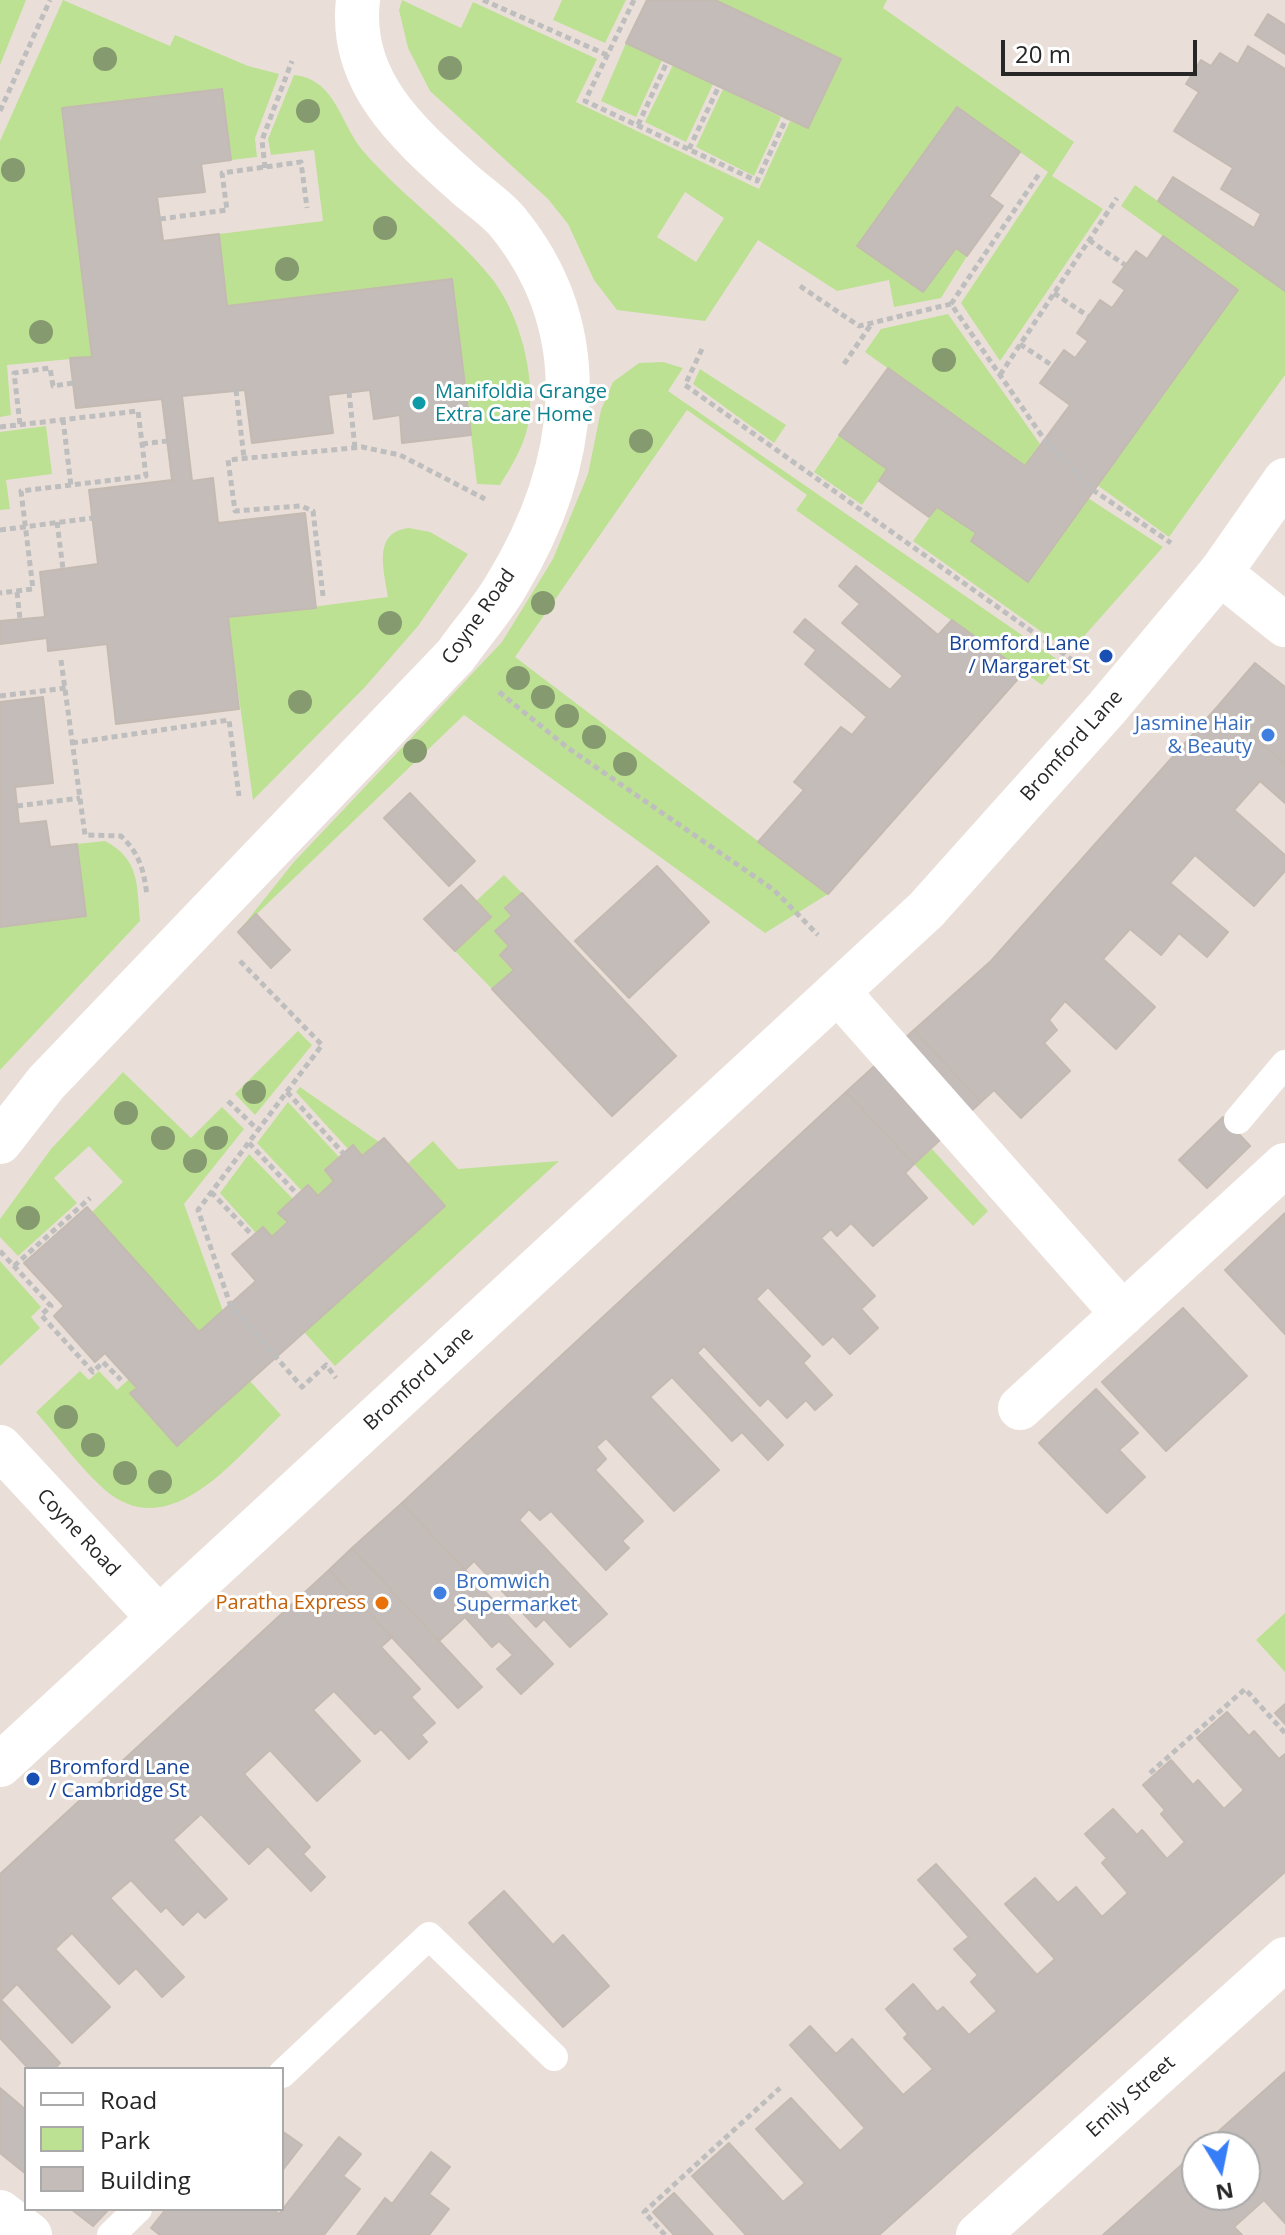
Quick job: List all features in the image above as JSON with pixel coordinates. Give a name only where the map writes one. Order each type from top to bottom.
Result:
[{"type":"street","name":"Coyne Road","points":[[0,1142],[46,1083],[456,655],[506,586],[536,526],[559,464],[569,406],[567,343],[545,279],[505,220],[397,121],[366,74],[355,25],[358,0]]},
{"type":"street","name":"Bromford Lane","points":[[0,1765],[926,910],[1106,709],[1220,573],[1285,480]]},
{"type":"street","points":[[1220,573],[1285,625]]},
{"type":"street","points":[[839,993],[1123,1314]]},
{"type":"street","points":[[1020,1408],[1285,1165]]},
{"type":"street","name":"Coyne Road","points":[[0,1447],[158,1617]]},
{"type":"street","name":"Emily Street","points":[[978,2235],[1285,1959]]},
{"type":"street","points":[[0,2212],[30,2235]]},
{"type":"lane","points":[[1238,1120],[1285,1064]]},
{"type":"lane","points":[[284,2072],[429,1936],[554,2057]]},
{"type":"lane","points":[[111,2235],[136,2211]]},
{"type":"path","points":[[0,111],[50,0]]},
{"type":"path","points":[[483,0],[607,55]]},
{"type":"path","points":[[634,0],[585,101],[757,181],[786,119]]},
{"type":"path","points":[[265,168],[262,140],[292,61]]},
{"type":"path","points":[[638,125],[667,62]]},
{"type":"path","points":[[689,149],[719,86]]},
{"type":"path","points":[[160,219],[227,210],[222,173],[301,162],[307,208]]},
{"type":"path","points":[[800,286],[859,326],[951,304],[1039,174]]},
{"type":"path","points":[[1000,375],[1117,198]]},
{"type":"path","points":[[1089,240],[1125,265]]},
{"type":"path","points":[[1054,293],[1088,316]]},
{"type":"path","points":[[951,304],[1044,439],[1093,490],[1175,546]]},
{"type":"path","points":[[844,364],[873,322]]},
{"type":"path","points":[[1020,344],[1053,366]]},
{"type":"path","points":[[702,349],[685,385],[1079,665]]},
{"type":"path","points":[[20,425],[14,373],[50,368],[53,386],[73,383]]},
{"type":"path","points":[[236,390],[244,458]]},
{"type":"path","points":[[349,392],[355,448]]},
{"type":"path","points":[[0,427],[138,411],[146,476],[21,491],[33,589],[0,593]]},
{"type":"path","points":[[63,419],[71,486]]},
{"type":"path","points":[[142,444],[167,441]]},
{"type":"path","points":[[323,596],[313,511],[301,506],[235,511],[228,460],[355,448],[400,455],[491,502]]},
{"type":"path","points":[[0,530],[93,518]]},
{"type":"path","points":[[57,522],[63,569]]},
{"type":"path","points":[[17,592],[20,619]]},
{"type":"path","points":[[456,655],[568,748],[774,890],[824,941]]},
{"type":"path","points":[[61,660],[85,835],[121,836],[136,850],[144,870],[149,911]]},
{"type":"path","points":[[0,696],[66,688]]},
{"type":"path","points":[[221,711],[222,722]]},
{"type":"path","points":[[72,743],[229,720],[241,811]]},
{"type":"path","points":[[17,806],[80,798]]},
{"type":"path","points":[[236,956],[322,1045],[198,1210],[230,1304],[302,1387],[326,1365],[342,1385]]},
{"type":"path","points":[[287,1092],[344,1154]]},
{"type":"path","points":[[228,1101],[258,1130]]},
{"type":"path","points":[[249,1143],[298,1195]]},
{"type":"path","points":[[211,1192],[253,1236]]},
{"type":"path","points":[[14,1266],[90,1198]]},
{"type":"path","points":[[0,1251],[51,1306],[41,1315],[93,1372],[103,1362],[121,1380]]},
{"type":"path","points":[[1150,1773],[1245,1689],[1285,1733]]},
{"type":"path","points":[[665,2235],[644,2212],[780,2088]]},
{"type":"green space","points":[[0,0],[26,0],[0,65]]},
{"type":"green space","points":[[63,0],[170,46],[175,35],[248,66],[279,74],[255,138],[257,157],[231,160],[222,89],[62,108],[92,357],[7,365],[11,415],[0,417],[0,141]]},
{"type":"green space","points":[[402,0],[461,28],[473,2],[597,59],[576,102],[759,189],[790,121],[808,128],[841,59],[715,0],[887,0],[883,8],[1074,142],[1052,176],[1103,209],[1000,361],[961,303],[1048,172],[957,107],[858,246],[923,292],[956,248],[967,256],[941,298],[894,307],[889,280],[837,291],[758,240],[705,321],[617,310],[594,280],[568,224],[548,199],[430,91],[408,48],[399,10]],"holes":[[[685,192],[724,218],[696,262],[657,237]]]},
{"type":"green space","points":[[562,0],[626,0],[605,43],[553,20]]},
{"type":"green space","points":[[626,43],[662,60],[636,117],[601,101]]},
{"type":"green space","points":[[673,65],[713,84],[686,142],[645,122]]},
{"type":"green space","points":[[294,75],[308,78],[328,94],[364,152],[475,259],[500,290],[509,307],[524,346],[530,407],[523,441],[500,485],[477,484],[452,279],[227,306],[219,234],[323,221],[314,150],[271,155],[268,139]]},
{"type":"green space","points":[[723,89],[781,117],[754,176],[696,147]]},
{"type":"green space","points":[[1135,185],[1285,291],[1285,375],[1169,537],[1097,485],[1238,290],[1121,206]]},
{"type":"green space","points":[[948,314],[1040,444],[1025,466],[865,352],[881,329]]},
{"type":"green space","points":[[663,362],[683,368],[668,391],[1061,662],[1042,685],[796,510],[807,495],[687,410],[515,657],[828,894],[765,933],[464,715],[238,932],[293,863],[502,642],[553,559],[588,474],[601,410],[613,382],[639,363]]},
{"type":"green space","points":[[700,369],[786,425],[774,443],[693,384]]},
{"type":"green space","points":[[46,426],[52,474],[6,480],[10,509],[0,510],[0,432]]},
{"type":"green space","points":[[839,435],[887,469],[862,505],[814,472]]},
{"type":"green space","points":[[1088,498],[1163,547],[1070,652],[913,541],[937,507],[976,533],[971,541]]},
{"type":"green space","points":[[409,528],[430,532],[468,554],[418,626],[365,687],[253,800],[228,618],[388,597],[383,564],[385,544],[397,531]]},
{"type":"green space","points":[[105,841],[125,856],[131,865],[137,885],[140,921],[0,1070],[0,927],[86,916],[77,844]]},
{"type":"green space","points":[[504,875],[522,893],[506,908],[512,916],[495,931],[509,946],[500,955],[514,970],[492,989],[455,951],[491,917],[476,901]]},
{"type":"green space","points":[[298,1031],[312,1045],[255,1115],[235,1094]]},
{"type":"green space","points":[[123,1072],[191,1138],[222,1107],[244,1129],[184,1204],[223,1311],[199,1332],[92,1212],[123,1182],[89,1146],[54,1178],[77,1203],[18,1256],[0,1237],[0,1219],[51,1149]]},
{"type":"green space","points":[[300,1087],[379,1142],[362,1156],[353,1146],[348,1149],[296,1092]]},
{"type":"green space","points":[[288,1102],[340,1158],[334,1181],[318,1196],[308,1186],[302,1191],[257,1143]]},
{"type":"green space","points":[[433,1141],[458,1169],[559,1161],[335,1366],[304,1332],[445,1206],[408,1163]]},
{"type":"green space","points":[[932,1149],[988,1211],[973,1226],[914,1164]]},
{"type":"green space","points":[[249,1154],[293,1199],[279,1213],[288,1222],[272,1237],[263,1227],[256,1233],[220,1193]]},
{"type":"green space","points":[[0,1261],[41,1307],[31,1317],[40,1328],[0,1366]]},
{"type":"green space","points":[[80,1371],[89,1380],[99,1371],[117,1390],[129,1379],[177,1445],[250,1381],[281,1415],[223,1472],[201,1489],[178,1502],[154,1508],[130,1505],[105,1490],[36,1412]]},
{"type":"green space","points":[[1285,1613],[1285,1672],[1256,1640]]},
{"type":"building","points":[[647,0],[715,0],[841,59],[808,128],[626,43]]},
{"type":"building","points":[[1268,14],[1285,25],[1285,54],[1255,35]]},
{"type":"building","points":[[1248,46],[1285,69],[1285,291],[1158,201],[1173,177],[1254,228],[1261,214],[1221,189],[1233,168],[1174,131],[1199,92],[1186,84],[1201,60],[1211,66],[1220,53],[1238,64]]},
{"type":"building","name":"Manifoldia Grange Extra Care Home","points":[[222,89],[231,160],[201,164],[205,192],[157,197],[163,241],[219,234],[227,306],[452,279],[471,435],[402,443],[400,415],[374,419],[370,390],[328,395],[333,433],[252,443],[245,390],[182,396],[192,481],[213,478],[218,523],[305,513],[316,608],[228,617],[239,709],[116,724],[107,644],[48,651],[47,638],[0,644],[0,621],[45,617],[40,572],[98,564],[89,490],[172,480],[162,399],[76,408],[70,358],[92,357],[62,108]]},
{"type":"building","points":[[957,107],[1020,152],[989,196],[1003,206],[967,256],[956,248],[923,292],[857,246]]},
{"type":"building","points":[[1163,236],[1238,290],[1028,582],[971,541],[976,533],[937,507],[929,517],[879,481],[887,469],[839,435],[888,368],[1025,466],[1070,405],[1040,383],[1064,350],[1075,358],[1088,341],[1077,333],[1100,300],[1112,308],[1125,290],[1113,282],[1136,251],[1147,259]]},
{"type":"building","points":[[856,566],[938,635],[952,620],[1024,672],[828,894],[758,842],[804,790],[794,782],[841,727],[852,735],[867,717],[805,664],[816,650],[794,632],[805,619],[890,690],[903,676],[842,623],[860,604],[839,586]]},
{"type":"building","name":"Jasmine Hair & Beauty","points":[[1255,663],[1285,687],[1285,764],[1218,706]]},
{"type":"building","points":[[43,697],[53,783],[15,787],[19,824],[46,821],[50,847],[77,844],[86,916],[0,927],[0,702]]},
{"type":"building","points":[[1218,706],[1285,764],[1285,803],[1260,781],[1234,810],[1285,855],[1285,871],[1254,906],[1195,855],[1170,883],[1228,932],[1207,957],[1179,933],[1161,955],[1130,929],[1103,959],[1155,1007],[1116,1049],[1065,1001],[1049,1020],[1057,1030],[1044,1043],[1070,1071],[1021,1118],[994,1090],[981,1102],[914,1030],[991,961]]},
{"type":"building","points":[[410,793],[475,861],[449,886],[384,818]]},
{"type":"building","points":[[657,866],[709,922],[629,998],[575,941]]},
{"type":"building","points":[[461,885],[491,917],[455,951],[424,919]]},
{"type":"building","points":[[522,893],[676,1056],[612,1116],[492,989],[514,970],[500,955],[509,946],[495,931],[512,916],[505,908]]},
{"type":"building","points":[[256,914],[290,950],[271,968],[238,932]]},
{"type":"building","points":[[914,1030],[981,1102],[914,1164],[846,1092]]},
{"type":"building","points":[[846,1092],[914,1164],[905,1173],[927,1198],[873,1246],[851,1223],[837,1236],[831,1229],[821,1238],[875,1296],[861,1309],[878,1328],[850,1354],[833,1336],[823,1345],[768,1287],[756,1299],[810,1356],[803,1363],[832,1395],[815,1410],[806,1400],[787,1418],[768,1398],[760,1406],[704,1346],[697,1353],[783,1445],[768,1460],[742,1432],[732,1441],[672,1377],[650,1397],[719,1470],[674,1511],[606,1438],[596,1447],[606,1459],[595,1470],[643,1521],[622,1541],[629,1548],[606,1570],[551,1511],[540,1520],[529,1509],[519,1520],[607,1614],[570,1647],[544,1619],[536,1627],[474,1561],[465,1570],[402,1503]]},
{"type":"building","points":[[1223,1117],[1250,1146],[1207,1188],[1179,1160]]},
{"type":"building","points":[[384,1138],[445,1206],[177,1446],[130,1393],[137,1388],[105,1353],[95,1362],[54,1316],[64,1306],[24,1263],[87,1207],[199,1332],[256,1281],[232,1254],[263,1227],[272,1237],[288,1222],[278,1213],[308,1185],[318,1196],[334,1181],[325,1170],[353,1145],[362,1156]]},
{"type":"building","points":[[1285,1213],[1285,1334],[1225,1270]]},
{"type":"building","points":[[1183,1308],[1247,1376],[1166,1451],[1102,1382]]},
{"type":"building","points":[[1096,1389],[1138,1433],[1119,1450],[1145,1477],[1107,1513],[1039,1443]]},
{"type":"building","name":"Bromwich Supermarket","points":[[402,1503],[553,1664],[521,1694],[497,1669],[513,1655],[499,1641],[492,1647],[465,1617],[439,1641],[352,1548]]},
{"type":"building","name":"Paratha Express","points":[[352,1548],[482,1687],[458,1708],[329,1570]]},
{"type":"building","points":[[329,1570],[392,1637],[381,1647],[420,1689],[411,1697],[435,1723],[421,1735],[427,1742],[409,1759],[381,1729],[375,1734],[334,1691],[313,1710],[360,1761],[317,1801],[270,1750],[244,1774],[310,1847],[303,1854],[325,1877],[311,1891],[268,1846],[249,1864],[201,1814],[173,1840],[227,1899],[205,1918],[198,1911],[183,1925],[166,1907],[161,1912],[131,1880],[110,1898],[184,1977],[162,1997],[136,1968],[119,1984],[72,1933],[55,1949],[110,2007],[72,2043],[17,1984],[1,2000],[60,2063],[56,2067],[27,2067],[0,2038],[0,1874]]},
{"type":"building","points":[[1285,1704],[1285,1724],[1275,1713]]},
{"type":"building","points":[[1227,1712],[1249,1736],[1254,1731],[1279,1759],[1285,1754],[1285,1872],[879,2235],[746,2235],[692,2176],[729,2143],[783,2202],[805,2183],[756,2129],[791,2098],[840,2151],[865,2128],[790,2045],[810,2026],[836,2054],[852,2039],[903,2095],[933,2069],[904,2038],[908,2034],[886,2009],[913,1984],[937,2012],[943,2007],[969,2035],[997,2011],[971,1982],[978,1975],[954,1949],[969,1937],[918,1880],[936,1864],[1037,1975],[1055,1959],[1005,1904],[1035,1878],[1058,1903],[1076,1887],[1102,1917],[1128,1893],[1102,1863],[1107,1858],[1085,1834],[1113,1809],[1137,1835],[1142,1830],[1167,1859],[1185,1842],[1161,1814],[1165,1810],[1143,1785],[1171,1760],[1193,1785],[1198,1780],[1224,1809],[1244,1790],[1197,1738]]},
{"type":"building","points":[[504,1891],[553,1945],[563,1935],[609,1986],[563,2027],[469,1923]]},
{"type":"building","points":[[1285,2072],[1285,2223],[1264,2200],[1261,2203],[1261,2131],[1219,2131]]},
{"type":"building","points":[[0,2088],[24,2108],[24,2172],[0,2153]]},
{"type":"building","points":[[284,2132],[302,2145],[284,2168]]},
{"type":"building","points":[[339,2137],[361,2154],[343,2176],[360,2189],[324,2235],[160,2235],[151,2228],[164,2211],[275,2211],[279,2214]]},
{"type":"building","points":[[431,2152],[450,2167],[429,2194],[449,2209],[429,2235],[357,2235],[385,2198],[392,2204]]},
{"type":"building","points":[[1181,2165],[1181,2211],[1252,2211],[1234,2227],[1242,2235],[1103,2235]]},
{"type":"building","points":[[674,2193],[713,2235],[674,2235],[653,2212]]},
{"type":"building","points":[[74,2211],[107,2211],[93,2226]]},
{"type":"place","name":"Manifoldia Grange Extra Care Home","points":[[419,403]]},
{"type":"place","name":"Bromford Lane / Margaret St","points":[[1106,656]]},
{"type":"place","name":"Jasmine Hair & Beauty","points":[[1268,735]]},
{"type":"place","name":"Bromwich Supermarket","points":[[440,1593]]},
{"type":"place","name":"Paratha Express","points":[[382,1603]]},
{"type":"place","name":"Bromford Lane / Cambridge St","points":[[33,1779]]}]
